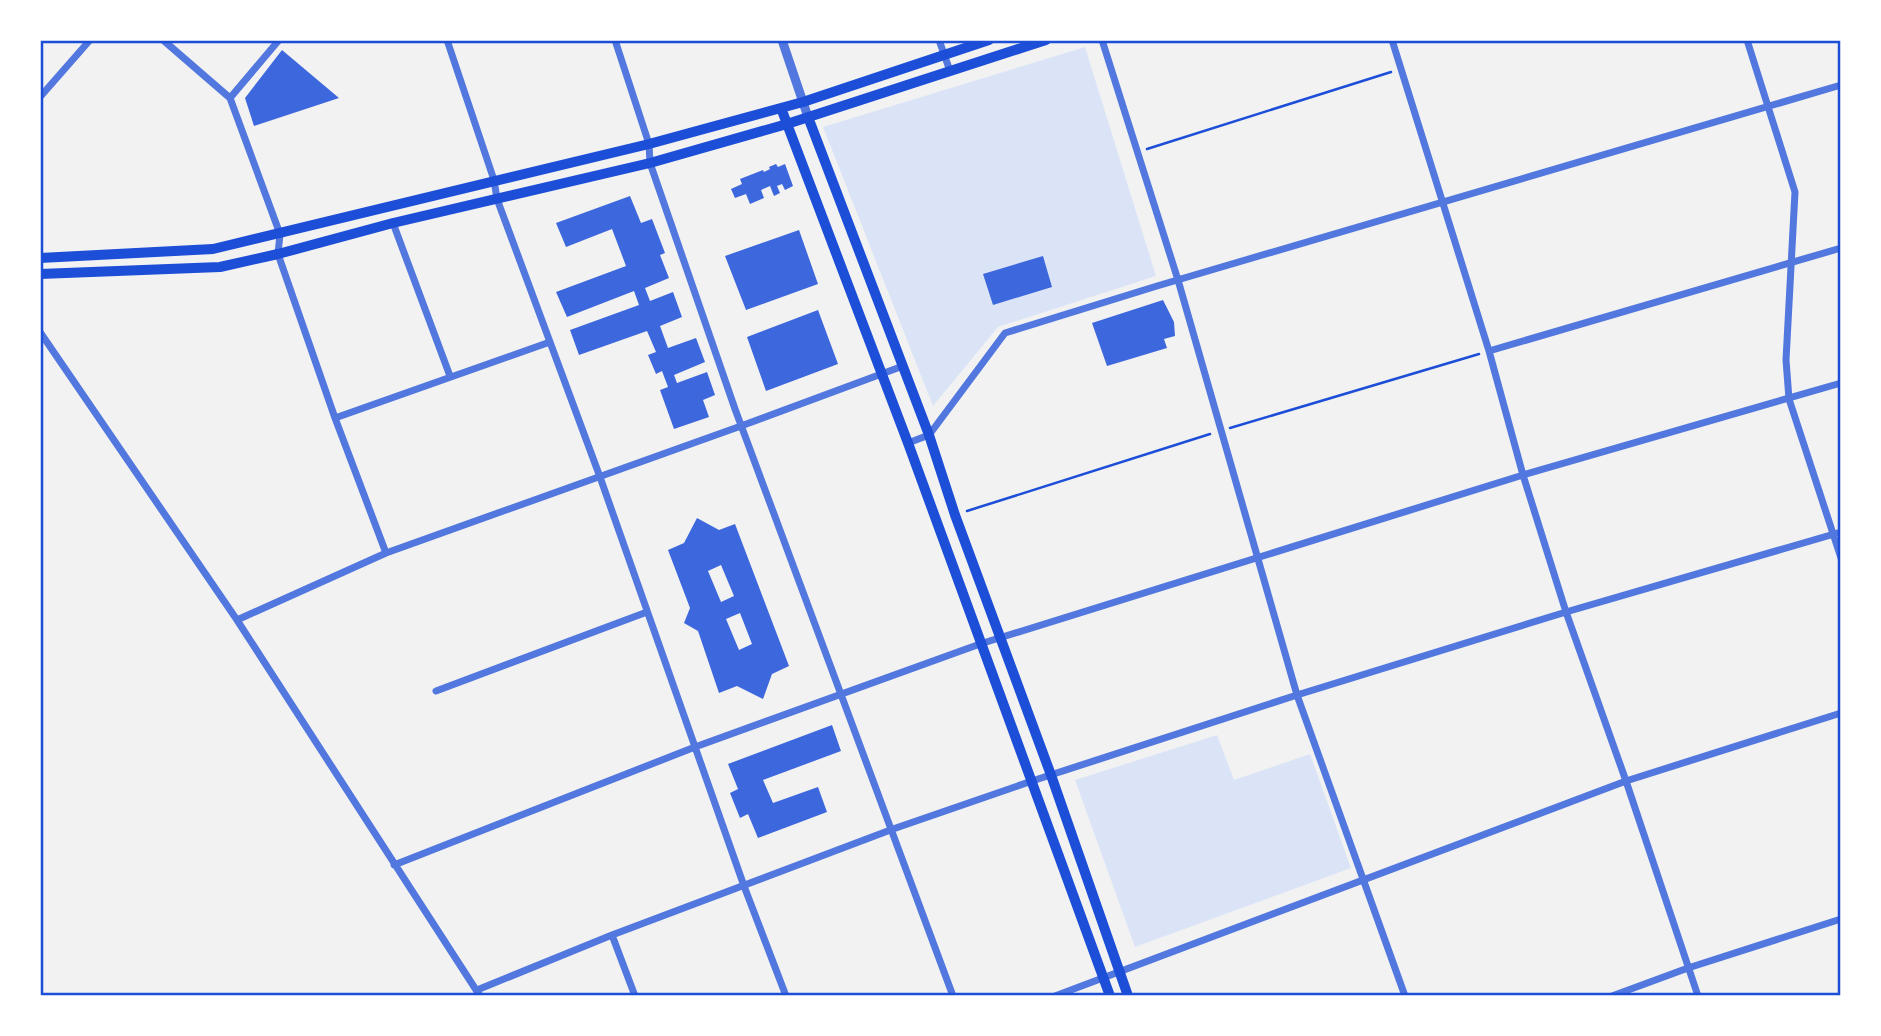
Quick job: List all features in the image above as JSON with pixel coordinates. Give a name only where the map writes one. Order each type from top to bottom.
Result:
[{"type":"main road","points":[[40,258],[213,250],[649,144],[803,102],[989,40]]},
{"type":"main road","points":[[40,274],[220,267],[278,254],[393,223],[650,163],[787,124],[1046,40]]},
{"type":"main road","points":[[781,108],[908,443],[1110,996]]},
{"type":"main road","points":[[808,117],[929,435],[955,515],[1051,775],[1128,996]]},
{"type":"street","points":[[40,97],[90,40]]},
{"type":"street","points":[[163,40],[230,98],[280,234],[278,254],[335,418],[386,553]]},
{"type":"street","points":[[230,98],[278,40]]},
{"type":"street","points":[[447,40],[494,180],[497,199],[786,996]]},
{"type":"street","points":[[615,40],[649,144],[650,163],[741,426],[953,996]]},
{"type":"street","points":[[782,40],[808,117]]},
{"type":"street","points":[[939,40],[950,71]]},
{"type":"street","points":[[1102,40],[1178,280],[1297,695],[1405,996]]},
{"type":"street","points":[[1392,40],[1489,351],[1523,475],[1566,612],[1698,996]]},
{"type":"street","points":[[1747,40],[1796,192],[1786,360],[1788,399],[1837,533],[1841,558]]},
{"type":"street","points":[[908,443],[929,435],[1005,333],[1767,104],[1841,85]]},
{"type":"street","points":[[393,223],[450,376]]},
{"type":"street","points":[[1489,351],[1841,247]]},
{"type":"street","points":[[40,332],[237,620],[478,993],[612,935],[893,829],[1032,781],[1566,612],[1837,533]]},
{"type":"street","points":[[335,418],[550,342]]},
{"type":"street","points":[[237,620],[386,553],[903,366]]},
{"type":"street","points":[[394,865],[695,747],[980,644],[1523,475],[1841,383]]},
{"type":"street","points":[[436,691],[647,612]]},
{"type":"street","points":[[1055,996],[1626,781],[1841,713]]},
{"type":"street","points":[[1612,996],[1688,968],[1841,919]]},
{"type":"street","points":[[612,935],[635,996]]},
{"type":"path","points":[[1137,152],[1401,69]]},
{"type":"shaded area","points":[[1085,47],[1156,276],[998,327],[933,406],[823,127]]},
{"type":"shaded area","points":[[1217,735],[1234,780],[1310,754],[1351,868],[1135,947],[1075,780]]},
{"type":"building","points":[[282,50],[339,98],[254,126],[245,98]]},
{"type":"building","points":[[776,164],[778,167],[785,164],[793,186],[785,190],[782,184],[777,186],[780,193],[774,196],[770,186],[761,190],[764,198],[750,204],[746,194],[735,198],[731,189],[742,184],[740,179],[763,170],[764,172]]},
{"type":"building","points":[[630,196],[641,223],[652,219],[665,253],[660,255],[669,278],[645,288],[650,301],[673,292],[682,317],[660,326],[668,348],[696,338],[705,362],[674,375],[677,383],[707,372],[715,395],[703,400],[709,417],[674,429],[660,390],[668,387],[662,371],[656,374],[648,355],[656,352],[647,331],[579,355],[570,330],[639,305],[634,291],[567,317],[556,292],[626,266],[612,229],[566,247],[556,223]]},
{"type":"building","points":[[799,230],[818,284],[746,310],[725,256]]},
{"type":"building","points":[[1043,256],[1052,287],[993,305],[983,274]]},
{"type":"building","points":[[1163,300],[1174,322],[1175,336],[1164,339],[1167,348],[1107,366],[1092,323]]},
{"type":"building","points":[[818,310],[838,364],[766,391],[747,337]]},
{"type":"building","points":[[697,518],[719,530],[735,524],[789,666],[772,674],[763,699],[737,686],[719,693],[698,631],[684,623],[690,608],[668,550],[684,543]],"holes":[[[721,565],[734,596],[721,602],[708,571]],[[740,613],[752,644],[739,650],[726,619]]]},
{"type":"building","points":[[832,725],[841,751],[763,780],[773,803],[818,787],[827,812],[758,838],[748,814],[740,818],[730,793],[738,789],[728,764]]}]
